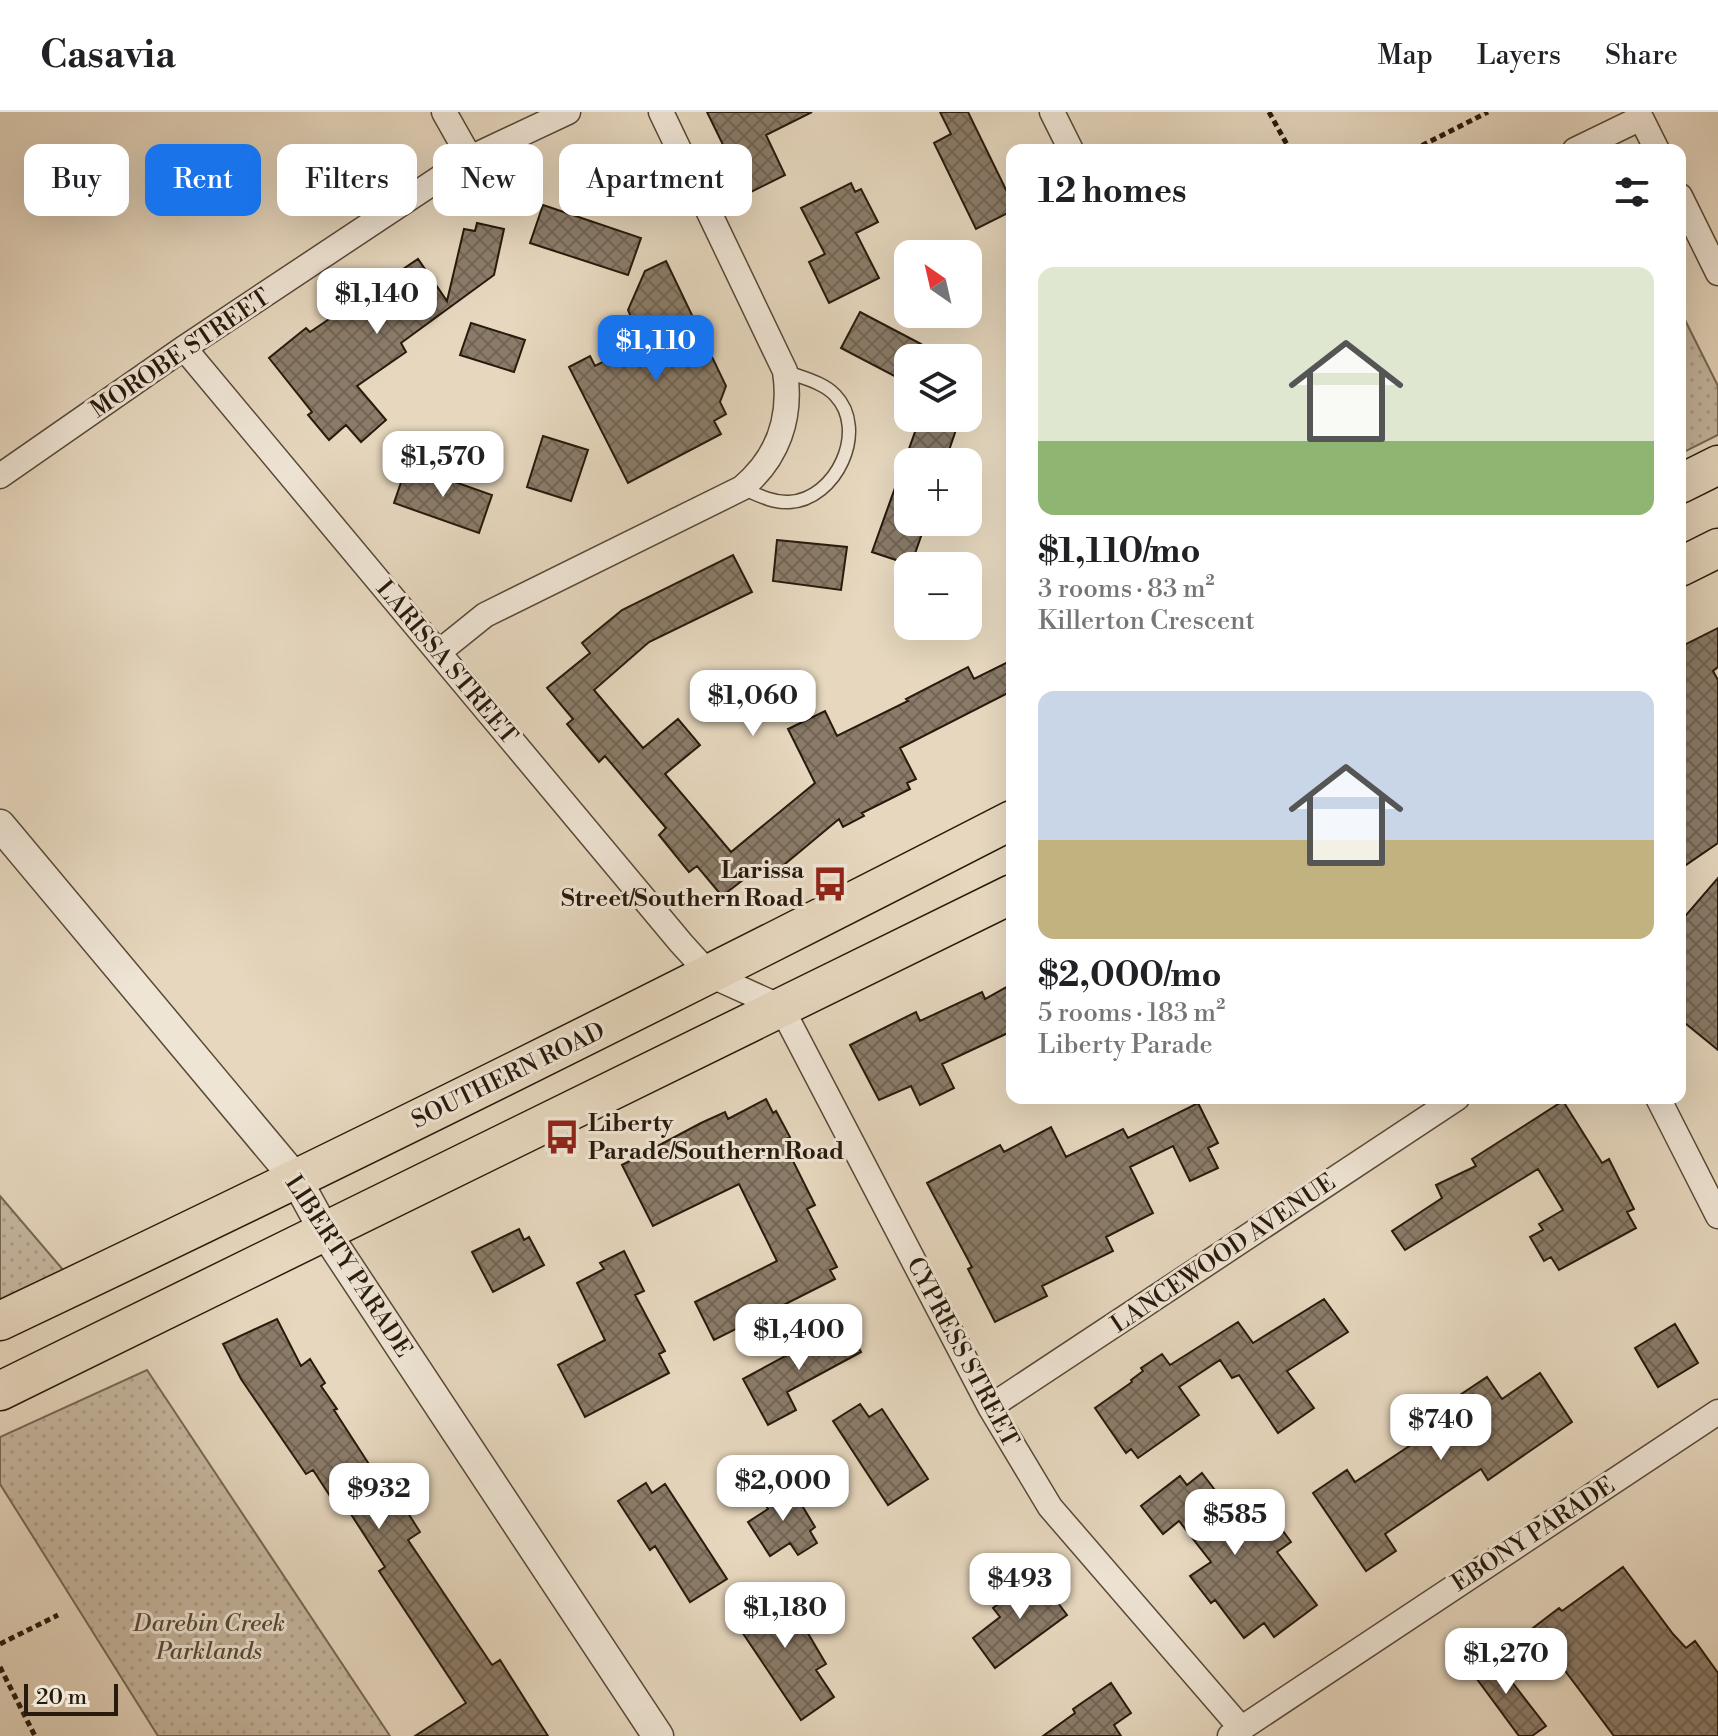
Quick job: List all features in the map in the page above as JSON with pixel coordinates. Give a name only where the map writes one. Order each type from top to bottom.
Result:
[{"type":"main road","points":[[1686,481],[1718,465]]},
{"type":"main road","points":[[1686,564],[1718,548]]},
{"type":"main road","name":"SOUTHERN ROAD","points":[[0,1321],[710,975],[1006,823]]},
{"type":"main road","points":[[0,1391],[1006,897]]},
{"type":"street","points":[[444,112],[462,144]]},
{"type":"street","name":"MOROBE STREET","points":[[500,144],[568,112]]},
{"type":"street","points":[[439,652],[485,615],[742,488],[768,462],[776,444],[788,400],[785,371],[661,112]]},
{"type":"street","points":[[1052,112],[1068,144]]},
{"type":"street","points":[[1586,144],[1640,115],[1654,144]]},
{"type":"street","name":"MOROBE STREET","points":[[0,476],[184,348],[433,183]]},
{"type":"street","points":[[1686,208],[1718,273]]},
{"type":"street","name":"LARISSA STREET","points":[[184,348],[710,975]]},
{"type":"street","name":"LIBERTY PARADE","points":[[0,825],[296,1179],[325,1232],[658,1736]]},
{"type":"street","points":[[710,975],[781,1007]]},
{"type":"street","name":"CYPRESS STREET","points":[[781,1007],[990,1407],[1050,1507],[1235,1732]]},
{"type":"street","name":"LANCEWOOD AVENUE","points":[[990,1407],[1448,1104]]},
{"type":"street","points":[[1661,1104],[1718,1216]]},
{"type":"street","name":"EBONY PARADE","points":[[1235,1732],[1718,1412]]},
{"type":"lane","points":[[742,488],[771,501],[789,503],[821,490],[834,477],[841,463],[851,426],[843,404],[826,387],[785,371]]},
{"type":"path","points":[[1269,112],[1287,144]]},
{"type":"path","points":[[1425,144],[1488,112]]},
{"type":"path","points":[[0,1644],[58,1615]]},
{"type":"path","points":[[0,1667],[35,1736]]},
{"type":"green space","points":[[1686,322],[1718,386],[1718,435],[1686,451]]},
{"type":"green space","points":[[0,1196],[64,1271],[0,1302]]},
{"type":"green space","name":"Darebin Creek Parklands","points":[[147,1370],[390,1736],[158,1736],[0,1484],[0,1437]]},
{"type":"building","points":[[707,112],[812,112],[766,135],[785,175],[752,192],[752,144],[723,144]]},
{"type":"building","points":[[940,112],[968,112],[1006,190],[1006,214],[976,229],[934,143],[951,134]]},
{"type":"building","points":[[851,183],[855,192],[861,189],[878,222],[856,233],[879,278],[829,303],[809,262],[825,254],[801,208]]},
{"type":"building","points":[[543,205],[559,210],[559,216],[576,216],[641,238],[628,275],[530,243],[539,216],[543,216]]},
{"type":"building","points":[[477,223],[504,229],[494,275],[401,343],[406,352],[357,386],[386,420],[361,442],[346,425],[329,440],[308,415],[312,412],[269,358],[306,328],[310,332],[418,259],[447,301],[464,229],[475,231]]},
{"type":"building","points":[[666,261],[726,386],[720,402],[726,414],[714,421],[721,434],[628,483],[569,367],[590,356],[595,366],[642,342],[628,310],[645,271]]},
{"type":"building","points":[[860,312],[921,344],[894,344],[894,376],[841,348]]},
{"type":"building","points":[[471,323],[525,340],[514,372],[460,355]]},
{"type":"building","points":[[915,432],[955,432],[950,448],[909,448]]},
{"type":"building","points":[[543,436],[588,450],[571,501],[527,487]]},
{"type":"building","points":[[407,465],[492,495],[479,533],[394,503]]},
{"type":"building","points":[[894,491],[894,536],[921,536],[916,552],[894,552],[894,559],[872,552]]},
{"type":"building","points":[[777,540],[847,547],[841,590],[773,581]]},
{"type":"building","points":[[733,555],[752,592],[649,642],[594,690],[643,748],[678,719],[700,745],[665,774],[731,852],[815,783],[788,729],[825,711],[837,736],[968,667],[974,679],[1006,663],[1006,694],[900,748],[916,779],[907,783],[910,789],[862,813],[864,816],[843,827],[839,819],[773,874],[765,863],[722,896],[697,866],[689,872],[659,835],[666,828],[605,756],[599,762],[567,724],[573,719],[547,688],[590,653],[582,643],[622,610]]},
{"type":"building","points":[[1718,628],[1718,667],[1713,671],[1718,680],[1718,843],[1686,865],[1686,644]]},
{"type":"building","points":[[1718,878],[1718,1050],[1686,1024],[1686,915]]},
{"type":"building","points":[[1006,987],[1006,1034],[942,1064],[954,1088],[920,1105],[911,1086],[879,1100],[850,1045],[916,1012],[920,1021],[982,992],[985,999]]},
{"type":"building","points":[[766,1099],[790,1137],[783,1141],[815,1205],[807,1209],[837,1267],[830,1270],[835,1279],[714,1340],[695,1302],[777,1261],[739,1184],[653,1226],[622,1165],[725,1112],[728,1119]]},
{"type":"building","points":[[1198,1104],[1218,1143],[1208,1148],[1218,1168],[1190,1181],[1173,1146],[1130,1167],[1153,1213],[1106,1237],[1113,1251],[1042,1286],[1047,1296],[995,1322],[968,1269],[972,1267],[927,1183],[1000,1145],[1004,1152],[1051,1127],[1066,1157],[1123,1129],[1128,1138]]},
{"type":"building","points":[[1558,1104],[1565,1104],[1602,1163],[1609,1159],[1634,1209],[1627,1212],[1636,1228],[1559,1270],[1551,1257],[1544,1261],[1530,1237],[1543,1230],[1539,1224],[1563,1210],[1538,1169],[1405,1250],[1392,1231],[1442,1198],[1436,1185],[1476,1166],[1472,1159]]},
{"type":"building","points":[[519,1229],[524,1240],[529,1237],[544,1265],[493,1292],[472,1252]]},
{"type":"building","points":[[624,1251],[644,1291],[635,1295],[665,1351],[659,1354],[669,1373],[585,1417],[558,1365],[605,1340],[577,1283],[604,1269],[600,1263]]},
{"type":"building","points":[[1324,1299],[1348,1332],[1287,1371],[1314,1408],[1278,1433],[1239,1375],[1232,1378],[1220,1360],[1179,1387],[1199,1415],[1138,1458],[1131,1449],[1126,1453],[1095,1408],[1132,1382],[1143,1371],[1141,1368],[1162,1354],[1170,1365],[1238,1322],[1253,1343]]},
{"type":"building","points":[[277,1319],[301,1366],[310,1359],[325,1383],[321,1386],[337,1409],[334,1410],[385,1489],[392,1496],[396,1494],[420,1532],[408,1540],[492,1665],[500,1660],[548,1736],[415,1736],[466,1703],[379,1571],[385,1567],[338,1494],[332,1499],[313,1470],[306,1474],[241,1379],[223,1344]]},
{"type":"building","points":[[846,1323],[861,1352],[787,1392],[796,1410],[768,1425],[743,1379]]},
{"type":"building","points":[[1675,1324],[1698,1363],[1658,1387],[1635,1348]]},
{"type":"building","points":[[1540,1373],[1572,1422],[1488,1480],[1481,1469],[1385,1534],[1396,1551],[1366,1571],[1313,1493],[1347,1470],[1355,1482],[1438,1427],[1430,1415],[1487,1377],[1502,1399]]},
{"type":"building","points":[[860,1404],[869,1417],[882,1409],[928,1479],[888,1505],[833,1421]]},
{"type":"building","points":[[1202,1473],[1240,1523],[1264,1505],[1291,1542],[1277,1552],[1317,1605],[1274,1637],[1264,1623],[1244,1638],[1215,1600],[1211,1603],[1190,1576],[1211,1562],[1179,1521],[1163,1534],[1141,1506],[1180,1476],[1187,1485]]},
{"type":"building","points":[[779,1482],[792,1503],[798,1499],[815,1527],[810,1531],[817,1543],[798,1555],[790,1543],[770,1556],[748,1522],[768,1509],[759,1494]]},
{"type":"building","points":[[646,1483],[652,1493],[665,1484],[727,1579],[690,1602],[655,1546],[650,1550],[618,1501]]},
{"type":"building","points":[[1623,1567],[1673,1634],[1686,1648],[1695,1641],[1718,1673],[1718,1736],[1614,1736],[1533,1628]]},
{"type":"building","points":[[1037,1575],[1067,1615],[995,1668],[973,1638],[1000,1617],[993,1608]]},
{"type":"building","points":[[779,1584],[826,1664],[816,1670],[834,1697],[801,1720],[730,1614]]},
{"type":"building","points":[[1488,1651],[1546,1726],[1532,1736],[1519,1736],[1468,1667]]},
{"type":"building","points":[[1111,1683],[1131,1713],[1114,1725],[1121,1736],[1043,1736],[1075,1713],[1073,1709]]},
{"type":"place","name":"Larissa Street/Southern Road","points":[[830,884]]},
{"type":"place","name":"Liberty Parade/Southern Road","points":[[562,1137]]}]
